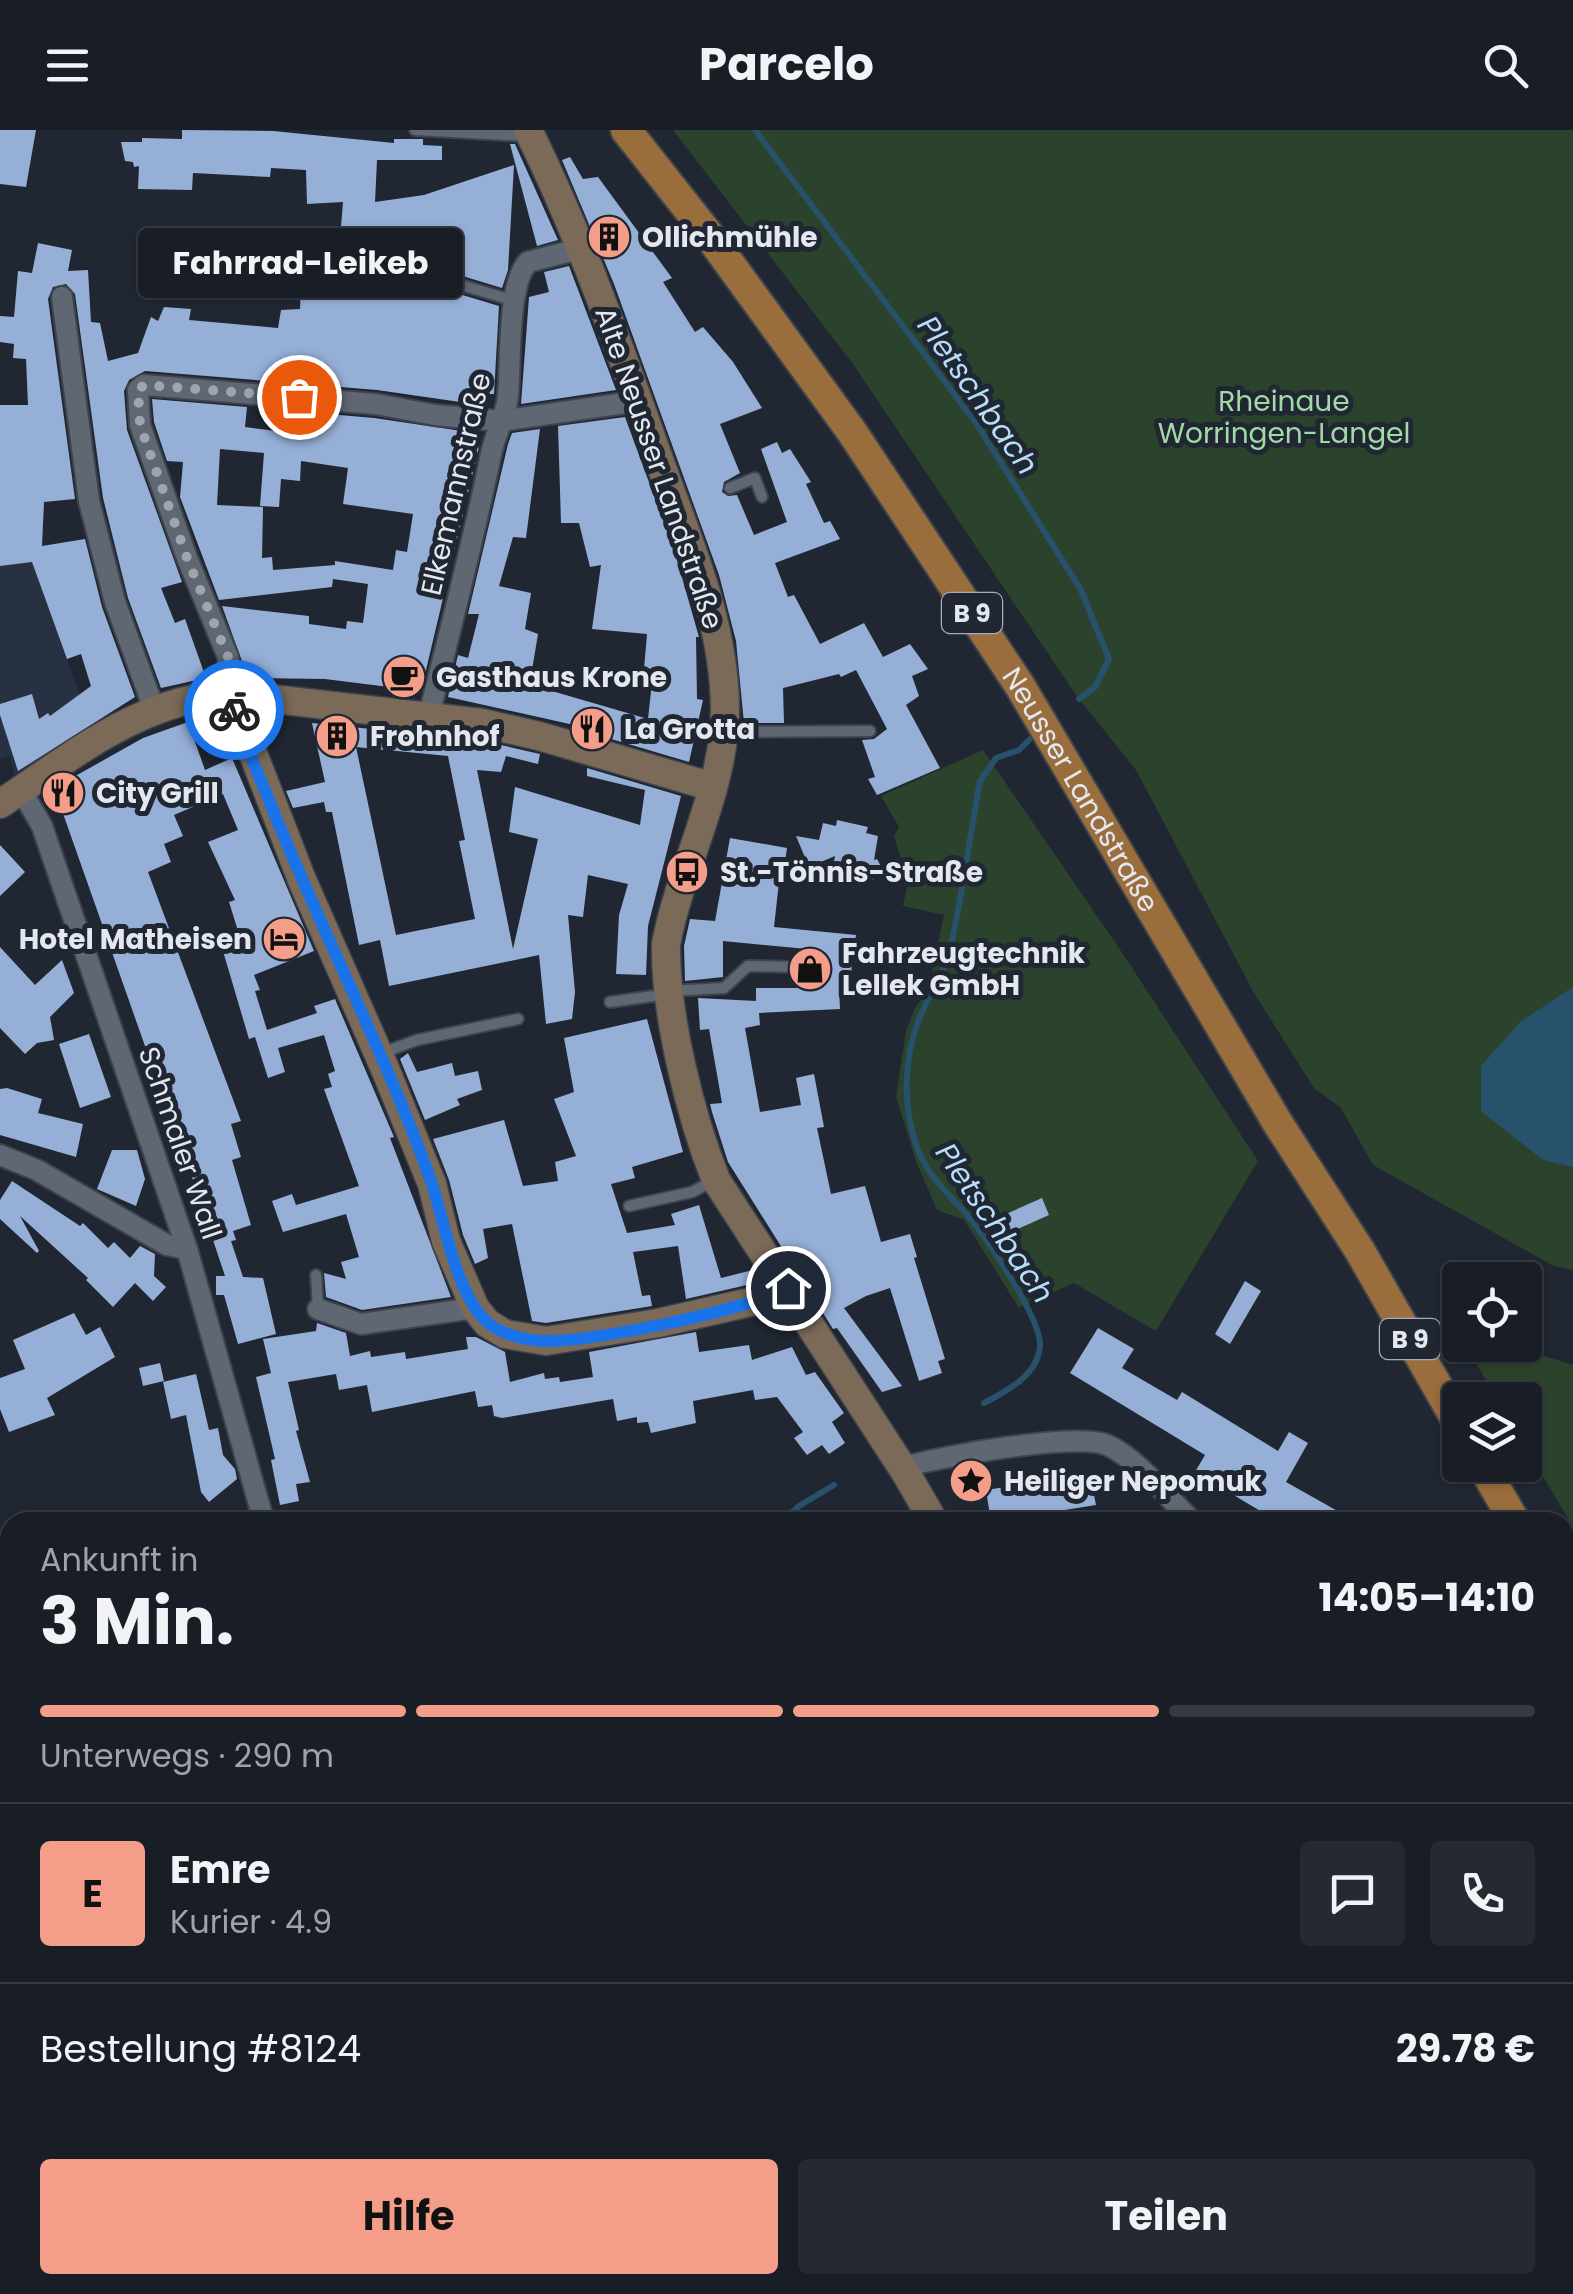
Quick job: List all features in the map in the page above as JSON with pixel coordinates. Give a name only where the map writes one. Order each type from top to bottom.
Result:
[{"type":"main road","name":"Neusser Landstraße","points":[[626,130],[708,234],[852,432],[1020,686],[1442,1395]]},
{"type":"main road","name":"Alte Neusser Landstraße","points":[[529,133],[582,248],[639,402],[684,506],[715,626],[725,706],[723,732],[713,787],[670,920],[666,944],[669,992],[696,1130],[716,1180],[928,1512]]},
{"type":"main road","points":[[230,694],[302,880],[432,1184],[446,1241],[475,1308],[488,1323],[505,1334],[546,1341],[658,1323],[764,1299],[788,1288]]},
{"type":"main road","points":[[11,797],[154,709],[203,695],[230,694],[429,714],[539,736],[713,787]]},
{"type":"main road","points":[[1492,1482],[1509,1512]]},
{"type":"street","name":"Elkemannstraße","points":[[429,714],[500,421],[508,402],[515,302],[522,268],[528,262],[582,248]]},
{"type":"street","points":[[62,298],[89,501],[115,602],[154,709]]},
{"type":"street","points":[[230,694],[228,657],[187,558],[140,425],[138,390],[144,385],[376,404],[500,421],[639,402]]},
{"type":"street","name":"Schmaler Wall","points":[[11,797],[42,826],[187,1249],[261,1512]]},
{"type":"street","points":[[0,1155],[37,1170],[167,1244],[187,1249]]},
{"type":"street","points":[[318,1309],[361,1324],[475,1308]]},
{"type":"street","points":[[901,1468],[969,1452],[1084,1442],[1106,1444],[1130,1461],[1183,1512]]},
{"type":"lane","points":[[415,130],[529,133]]},
{"type":"lane","points":[[378,265],[400,267],[515,302]]},
{"type":"lane","points":[[730,488],[755,478],[762,497]]},
{"type":"lane","points":[[723,732],[870,731]]},
{"type":"lane","points":[[610,1002],[724,988],[748,966],[799,967]]},
{"type":"lane","points":[[378,1054],[417,1040],[518,1019]]},
{"type":"lane","points":[[628,1206],[692,1192],[716,1180]]},
{"type":"lane","points":[[316,1275],[318,1309]]},
{"type":"shaded area","points":[[32,562],[90,723],[50,757],[15,778],[10,756],[0,759],[0,566]]},
{"type":"green space","name":"Rheinaue Worringen-Langel","points":[[673,130],[1573,130],[1573,1270],[1554,1266],[1373,1165],[1341,1108],[1314,1088],[1254,993],[1136,770],[1076,695],[853,364]]},
{"type":"green space","points":[[983,750],[1258,1161],[1156,1331],[1074,1283],[1019,1308],[964,1220],[937,1210],[916,1161],[896,1097],[906,1031],[916,1006],[928,992],[944,915],[903,906],[908,881],[894,836],[899,827],[881,796]]},
{"type":"green space","points":[[1542,1355],[1573,1365],[1573,1512],[1564,1512],[1542,1475],[1542,1382],[1487,1382],[1475,1362],[1542,1362]]},
{"type":"water","points":[[1573,987],[1573,1167],[1543,1160],[1481,1111],[1481,1066],[1520,1022]]},
{"type":"building","points":[[0,130],[36,130],[26,187],[0,184]]},
{"type":"building","points":[[182,130],[273,131],[394,143],[394,139],[423,139],[423,145],[442,146],[442,160],[377,160],[375,202],[424,195],[514,165],[508,270],[502,288],[446,271],[450,244],[459,240],[340,239],[343,202],[307,204],[306,170],[271,168],[270,177],[193,173],[192,190],[138,189],[139,166],[125,161],[121,142],[182,139]]},
{"type":"building","points":[[510,144],[515,144],[558,240],[537,246]]},
{"type":"building","points":[[570,157],[583,179],[598,177],[672,278],[663,282],[695,332],[703,327],[733,362],[762,408],[720,424],[740,473],[724,482],[722,492],[737,495],[754,535],[787,522],[761,449],[777,442],[782,453],[790,449],[811,482],[806,484],[824,523],[830,521],[840,539],[775,563],[788,597],[794,595],[820,644],[864,623],[883,657],[910,644],[928,669],[912,676],[919,696],[906,705],[940,768],[877,795],[868,779],[875,777],[862,740],[874,739],[887,729],[856,670],[841,677],[839,674],[783,688],[784,723],[744,723],[736,641],[719,575],[614,284],[562,160]]},
{"type":"building","points":[[38,243],[72,250],[68,271],[88,270],[91,322],[100,323],[108,361],[138,353],[151,317],[158,321],[164,307],[191,309],[189,320],[278,328],[281,310],[300,309],[301,285],[336,286],[339,266],[402,277],[401,283],[436,287],[499,306],[494,394],[481,394],[481,405],[377,390],[145,371],[129,380],[124,391],[127,430],[182,582],[161,588],[175,623],[185,619],[206,678],[161,688],[128,598],[103,498],[75,294],[66,284],[53,287],[48,299],[75,499],[44,502],[42,546],[85,539],[102,607],[135,697],[18,771],[0,704],[32,694],[39,719],[48,713],[50,716],[91,686],[81,654],[67,659],[32,562],[0,566],[0,405],[28,405],[26,359],[13,358],[14,344],[0,342],[0,316],[14,317],[18,271],[32,273]]},
{"type":"building","points":[[569,266],[616,390],[521,404],[529,297],[549,292],[544,272]]},
{"type":"building","points":[[152,399],[247,407],[245,427],[301,434],[305,412],[482,434],[421,691],[325,679],[248,678],[222,606],[309,616],[309,624],[346,629],[347,621],[363,623],[368,584],[333,579],[332,587],[219,600],[180,497],[183,462],[167,461],[154,422]],"holes":[[[220,449],[264,453],[260,506],[279,507],[281,479],[300,481],[301,461],[348,468],[343,504],[413,514],[407,552],[396,550],[393,570],[335,561],[335,565],[273,570],[272,557],[262,558],[263,507],[217,505]]]},
{"type":"building","points":[[625,417],[675,553],[699,637],[697,699],[703,700],[689,762],[591,733],[592,729],[448,697],[458,655],[468,658],[479,614],[468,614],[508,444],[512,433],[540,429],[526,538],[513,537],[499,586],[531,593],[525,629],[538,634],[532,670],[516,669],[514,680],[648,719],[652,682],[643,681],[647,634],[592,629],[601,565],[590,567],[579,523],[561,523],[558,426]]},
{"type":"building","points":[[188,722],[205,770],[232,758],[314,951],[254,975],[267,1030],[317,1013],[314,1006],[335,999],[394,1137],[390,1138],[451,1297],[362,1310],[326,1297],[324,1273],[346,1279],[341,1262],[359,1257],[346,1214],[283,1232],[272,1201],[292,1194],[296,1205],[359,1186],[324,1089],[332,1087],[328,1074],[335,1071],[324,1035],[278,1048],[285,1072],[268,1078],[255,1037],[249,1039],[220,941],[239,934],[229,902],[235,900],[208,842],[238,830],[223,794],[174,815],[183,836],[164,844],[171,862],[148,872],[241,1121],[231,1124],[241,1157],[232,1160],[251,1225],[233,1231],[236,1240],[231,1241],[243,1277],[263,1278],[276,1334],[238,1344],[224,1295],[216,1295],[216,1276],[225,1276],[161,1084],[54,788],[143,738]]},
{"type":"building","points":[[312,723],[479,740],[540,754],[538,764],[506,756],[501,772],[477,770],[513,949],[538,839],[509,832],[515,787],[640,825],[645,790],[587,776],[587,768],[681,796],[648,926],[646,975],[616,974],[619,915],[628,884],[588,875],[583,917],[568,915],[575,992],[572,1019],[546,1024],[539,955],[389,986],[380,940],[359,945],[332,812],[326,812],[324,802],[293,808],[286,791],[325,782]],"holes":[[[356,747],[448,756],[465,840],[459,841],[475,919],[396,935]]]},
{"type":"building","points":[[837,820],[868,827],[866,833],[878,836],[874,860],[884,872],[870,881],[832,872],[835,856],[809,867],[796,836],[819,840],[823,823],[836,826]]},
{"type":"building","points":[[730,838],[787,848],[774,927],[856,935],[849,988],[839,988],[840,1009],[759,1013],[760,1025],[745,1028],[760,1112],[801,1105],[796,1078],[814,1074],[824,1127],[817,1128],[831,1194],[865,1186],[881,1242],[910,1234],[945,1359],[938,1361],[942,1373],[919,1381],[890,1288],[844,1308],[902,1386],[882,1392],[837,1328],[833,1329],[728,1162],[710,1104],[722,1103],[709,1029],[700,1030],[698,998],[756,1001],[756,988],[803,988],[808,966],[807,949],[723,941],[723,977],[685,981],[684,946],[690,919],[715,921]]},
{"type":"building","points":[[0,845],[25,872],[0,896]]},
{"type":"building","points":[[0,947],[35,985],[62,960],[74,993],[50,1017],[54,1040],[37,1043],[25,1054],[0,1028]]},
{"type":"building","points":[[647,1019],[683,1152],[632,1167],[635,1178],[611,1184],[627,1233],[675,1225],[671,1214],[699,1205],[721,1278],[753,1270],[760,1282],[686,1299],[678,1246],[633,1252],[642,1296],[650,1295],[652,1306],[546,1323],[532,1321],[512,1224],[483,1229],[488,1258],[475,1264],[433,1139],[504,1120],[523,1186],[558,1181],[555,1162],[576,1156],[554,1099],[574,1092],[564,1038]]},
{"type":"building","points":[[89,1034],[111,1097],[80,1108],[59,1044]]},
{"type":"building","points":[[408,1053],[417,1072],[452,1063],[455,1076],[478,1071],[482,1090],[457,1099],[460,1105],[425,1120],[400,1059]]},
{"type":"building","points":[[0,1089],[42,1099],[38,1113],[83,1124],[76,1157],[0,1135]]},
{"type":"building","points":[[112,1150],[137,1150],[145,1179],[136,1206],[97,1189]]},
{"type":"building","points":[[12,1181],[80,1226],[83,1223],[108,1248],[114,1242],[130,1258],[140,1246],[155,1254],[154,1276],[166,1287],[153,1301],[135,1283],[113,1307],[88,1278],[20,1216],[37,1253],[0,1219],[0,1200]]},
{"type":"building","points":[[1042,1198],[1049,1215],[995,1239],[988,1222]]},
{"type":"building","points":[[1245,1281],[1261,1291],[1230,1344],[1215,1334]]},
{"type":"building","points":[[74,1313],[86,1335],[100,1327],[115,1357],[47,1398],[55,1415],[9,1432],[0,1409],[0,1378],[25,1369],[13,1340]]},
{"type":"building","points":[[317,1323],[346,1333],[350,1356],[370,1351],[371,1357],[405,1352],[406,1359],[468,1349],[466,1337],[476,1337],[505,1352],[510,1382],[544,1373],[545,1379],[559,1377],[560,1382],[593,1377],[589,1352],[696,1332],[699,1352],[749,1345],[752,1360],[792,1347],[806,1375],[815,1372],[844,1413],[832,1422],[845,1443],[829,1454],[822,1445],[807,1455],[794,1438],[803,1432],[777,1397],[755,1400],[753,1390],[693,1401],[696,1423],[651,1433],[648,1422],[637,1423],[637,1417],[617,1421],[613,1399],[502,1418],[494,1416],[492,1405],[478,1407],[475,1391],[372,1412],[367,1385],[339,1390],[336,1374],[288,1382],[310,1482],[296,1484],[299,1501],[280,1505],[271,1460],[275,1459],[256,1377],[271,1373],[263,1339],[316,1331]]},
{"type":"building","points":[[1098,1328],[1134,1349],[1122,1368],[1177,1400],[1182,1392],[1278,1451],[1289,1432],[1308,1443],[1286,1482],[1339,1512],[1262,1512],[1195,1472],[1205,1455],[1070,1373]]},
{"type":"building","points":[[160,1363],[164,1381],[143,1386],[139,1368]]},
{"type":"building","points":[[196,1374],[209,1430],[218,1428],[223,1455],[235,1469],[237,1479],[209,1502],[201,1492],[186,1415],[171,1419],[163,1382]]},
{"type":"building","points":[[1090,1474],[1096,1505],[1052,1512],[989,1512],[986,1490]]},
{"type":"waterway","name":"Pletschbach","points":[[755,130],[976,423],[1081,590],[1109,659],[1095,687],[1079,699]]},
{"type":"waterway","name":"Pletschbach","points":[[984,1403],[1011,1387],[1034,1365],[1040,1346],[1038,1333],[996,1254],[923,1161],[908,1112],[908,1066],[913,1036],[951,945],[980,781],[996,758],[1019,750],[1038,731]]},
{"type":"waterway","name":"Pletschbach","points":[[792,1512],[834,1485]]},
{"type":"way so far","points":[[234,710],[228,657],[187,558],[140,425],[138,390],[144,385],[299,397]]},
{"type":"place","name":"Ollichmühle","points":[[609,237]]},
{"type":"place","name":"Fahrrad-Leikeb","points":[[299,397]]},
{"type":"place","name":"Gasthaus Krone","points":[[404,677]]},
{"type":"place","name":"La Grotta","points":[[592,729]]},
{"type":"place","name":"Frohnhof","points":[[337,736]]},
{"type":"place","name":"City Grill","points":[[63,793]]},
{"type":"place","name":"St.-Tönnis-Straße","points":[[687,872]]},
{"type":"place","name":"Hotel Matheisen","points":[[284,939]]},
{"type":"place","name":"Fahrzeugtechnik Lellek GmbH","points":[[810,969]]},
{"type":"place","name":"Heiliger Nepomuk","points":[[971,1481]]},
{"type":"route","points":[[234,710],[432,1184],[446,1241],[475,1308],[488,1323],[505,1334],[546,1341],[658,1323],[764,1299],[788,1288]]}]
